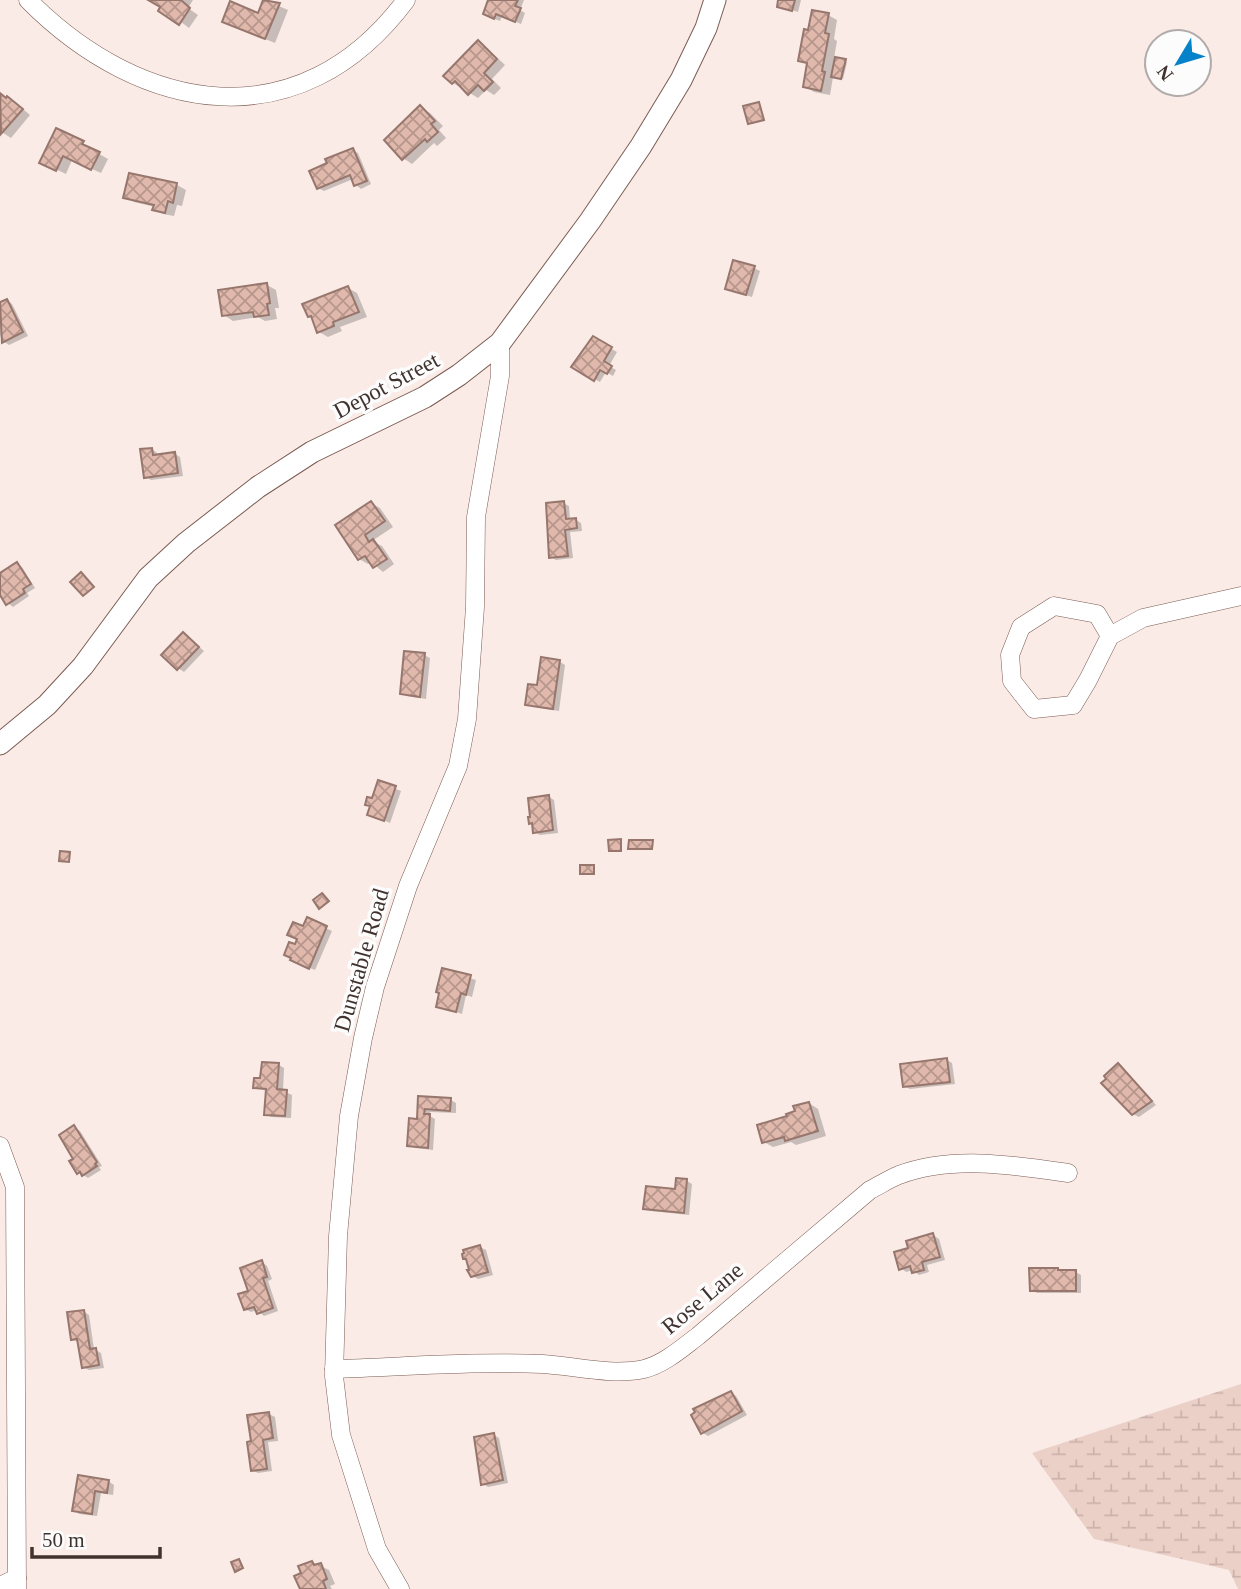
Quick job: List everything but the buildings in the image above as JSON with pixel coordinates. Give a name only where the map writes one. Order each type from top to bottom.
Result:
[{"type":"main road","name":"Depot Street","points":[[0,744],[47,705],[83,666],[148,578],[186,543],[258,487],[312,452],[425,397],[500,343],[590,221],[640,146],[681,80],[706,28],[715,0]]},
{"type":"street","points":[[28,0],[66,34],[120,68],[161,87],[215,97],[266,94],[317,78],[363,48],[384,28],[406,0]]},
{"type":"street","name":"Dunstable Road","points":[[400,1589],[377,1549],[341,1435],[334,1369],[338,1236],[349,1116],[363,1038],[389,938],[458,766],[467,719],[474,620],[476,517],[500,376],[500,343]]},
{"type":"street","points":[[1110,636],[1097,614],[1054,606],[1021,627],[1010,655],[1013,681],[1034,709],[1073,705],[1110,636],[1143,618],[1241,596]]},
{"type":"street","points":[[0,1146],[15,1187],[8,1379],[17,1584],[0,1586]]},
{"type":"street","name":"Rose Lane","points":[[334,1369],[438,1364],[543,1364],[621,1371],[645,1368],[669,1358],[870,1190],[901,1175],[953,1164],[1005,1164],[1068,1173]]},
{"type":"green space","points":[[1241,1384],[1241,1589],[1238,1589],[1229,1570],[1094,1539],[1032,1453]]}]
